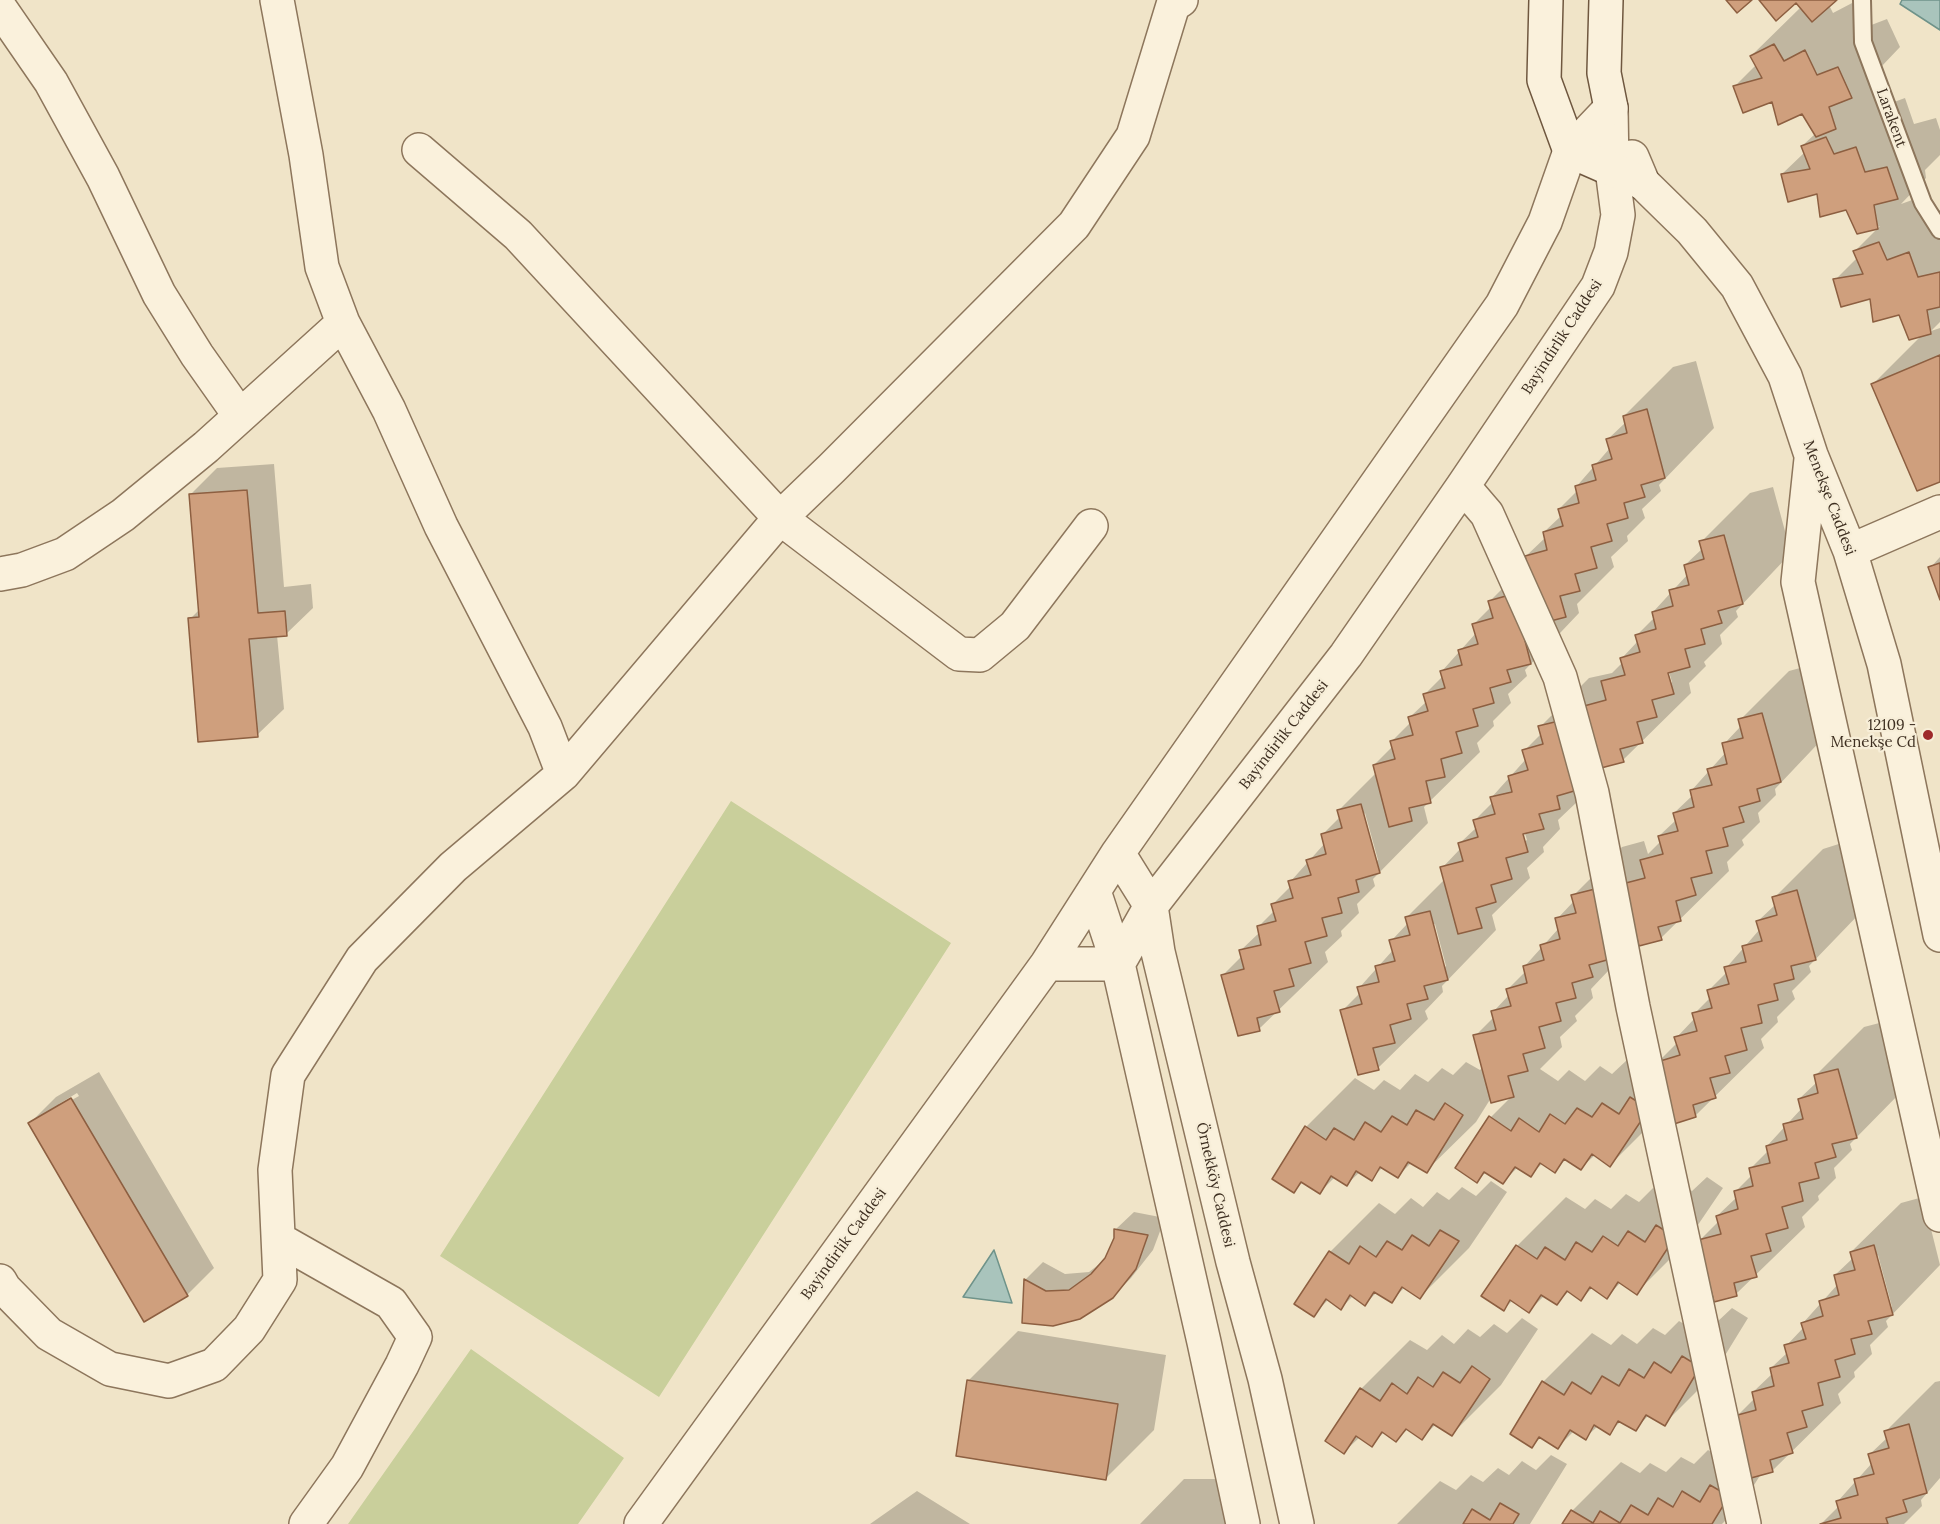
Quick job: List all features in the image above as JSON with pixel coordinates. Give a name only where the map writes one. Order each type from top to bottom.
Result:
[{"type":"street","points":[[277,0],[306,155],[322,267],[343,323],[389,410],[441,526],[545,727],[562,774]]},
{"type":"street","points":[[1546,0],[1544,80],[1570,150],[1643,183]]},
{"type":"street","points":[[1606,0],[1604,73],[1611,108]]},
{"type":"street","points":[[0,1281],[4,1288],[49,1334],[110,1369],[169,1381],[214,1365],[249,1329],[280,1280],[280,1240],[274,1170],[288,1075],[362,958],[453,867],[562,774],[780,518],[1074,225],[1133,136],[1171,2]]},
{"type":"street","points":[[0,8],[51,82],[103,177],[159,294],[197,355],[240,416]]},
{"type":"street","name":"Bayindirlik Caddesi","points":[[641,1524],[1047,964],[1118,853],[1502,305],[1545,222],[1570,150],[1611,108]]},
{"type":"street","name":"Bayindirlik Caddesi","points":[[1118,964],[1151,906],[1346,655],[1598,286],[1611,252],[1618,215],[1612,169],[1611,108]]},
{"type":"street","name":"Menekşe Caddesi","points":[[1611,108],[1643,183],[1692,231],[1737,286],[1785,376],[1811,455],[1850,550],[1884,664],[1939,925]]},
{"type":"street","points":[[420,150],[518,236],[780,518],[959,654],[980,656],[1015,626],[1091,526]]},
{"type":"street","points":[[0,574],[22,570],[65,554],[123,515],[206,447],[343,323]]},
{"type":"street","points":[[1811,455],[1798,582],[1940,1215]]},
{"type":"street","points":[[1463,486],[1487,514],[1560,677],[1589,783],[1632,1007],[1674,1190],[1710,1374],[1744,1524]]},
{"type":"street","points":[[1850,550],[1940,512]]},
{"type":"street","name":"Örnekköy Caddesi","points":[[1118,853],[1151,906],[1158,952],[1233,1262],[1265,1380],[1297,1524]]},
{"type":"street","points":[[1094,891],[1118,964],[1243,1524]]},
{"type":"street","points":[[1047,964],[1118,964]]},
{"type":"street","points":[[280,1240],[390,1303],[415,1337],[347,1467],[306,1524]]},
{"type":"lane","name":"Larakent","points":[[1862,0],[1863,42],[1923,203],[1940,230]]},
{"type":"green space","points":[[731,801],[951,943],[659,1397],[440,1256]]},
{"type":"green space","points":[[471,1349],[624,1458],[578,1524],[348,1524]]},
{"type":"water","points":[[1902,0],[1940,0],[1940,30],[1900,4]]},
{"type":"water","points":[[994,1250],[1012,1303],[963,1297]]},
{"type":"building","points":[[1726,0],[1752,0],[1737,13]]},
{"type":"building","points":[[1759,0],[1837,0],[1812,22],[1796,3],[1776,21]]},
{"type":"building","points":[[1774,44],[1784,61],[1805,50],[1817,75],[1838,67],[1852,98],[1829,107],[1836,129],[1816,137],[1802,114],[1778,125],[1772,102],[1743,113],[1733,86],[1762,78],[1750,56]]},
{"type":"building","points":[[1826,137],[1834,154],[1856,147],[1865,172],[1887,167],[1898,199],[1874,205],[1878,229],[1857,234],[1846,210],[1820,217],[1817,194],[1788,202],[1781,174],[1810,169],[1801,146]]},
{"type":"building","points":[[1879,242],[1887,260],[1909,252],[1918,277],[1940,272],[1940,307],[1927,310],[1931,334],[1909,340],[1899,315],[1873,322],[1870,299],[1841,307],[1833,279],[1863,274],[1853,251]]},
{"type":"building","points":[[1940,355],[1940,482],[1917,491],[1871,384]]},
{"type":"building","points":[[1647,409],[1665,478],[1641,485],[1645,497],[1624,503],[1628,518],[1607,524],[1612,541],[1591,547],[1597,568],[1575,574],[1580,591],[1560,596],[1566,617],[1543,623],[1525,556],[1547,550],[1543,532],[1563,526],[1558,509],[1579,503],[1575,486],[1596,480],[1592,465],[1612,459],[1606,439],[1627,433],[1623,416]]},
{"type":"building","points":[[247,490],[258,613],[285,611],[287,636],[249,639],[258,737],[198,742],[188,618],[199,617],[189,494]]},
{"type":"building","points":[[1724,535],[1743,604],[1718,611],[1722,623],[1701,629],[1705,644],[1685,649],[1690,667],[1668,673],[1674,694],[1652,700],[1657,717],[1637,722],[1643,743],[1620,749],[1624,762],[1601,768],[1584,706],[1606,700],[1601,681],[1625,675],[1620,658],[1640,652],[1635,635],[1656,629],[1652,612],[1673,606],[1669,590],[1689,585],[1684,565],[1704,559],[1699,541]]},
{"type":"building","points":[[1940,563],[1940,600],[1928,567]]},
{"type":"building","points":[[1513,594],[1531,664],[1507,670],[1511,682],[1490,688],[1494,703],[1473,709],[1478,726],[1456,732],[1462,753],[1441,759],[1445,777],[1426,781],[1431,803],[1409,808],[1412,821],[1389,827],[1373,765],[1395,759],[1390,741],[1413,735],[1408,717],[1428,711],[1423,694],[1445,688],[1440,671],[1462,665],[1458,650],[1478,644],[1472,624],[1493,618],[1488,601]]},
{"type":"building","points":[[1762,713],[1781,782],[1757,789],[1760,801],[1739,807],[1744,822],[1723,828],[1728,846],[1706,851],[1712,873],[1691,878],[1696,895],[1676,901],[1681,921],[1658,927],[1662,940],[1639,946],[1622,884],[1645,878],[1640,860],[1663,854],[1658,836],[1678,831],[1673,813],[1694,807],[1690,790],[1712,785],[1707,769],[1727,764],[1722,743],[1743,738],[1738,719]]},
{"type":"building","points":[[1563,720],[1581,789],[1557,796],[1560,809],[1539,814],[1544,829],[1523,834],[1528,852],[1506,858],[1512,879],[1491,885],[1496,902],[1476,908],[1482,928],[1458,934],[1440,867],[1463,861],[1458,843],[1478,837],[1473,820],[1495,814],[1490,797],[1512,792],[1508,776],[1528,770],[1522,750],[1543,744],[1538,726]]},
{"type":"building","points":[[1361,804],[1380,873],[1356,880],[1359,892],[1338,898],[1342,913],[1322,918],[1327,936],[1305,942],[1311,963],[1289,969],[1294,986],[1274,991],[1280,1012],[1257,1018],[1260,1031],[1238,1036],[1221,975],[1244,969],[1239,950],[1261,945],[1257,926],[1276,921],[1271,904],[1293,898],[1288,881],[1311,875],[1306,860],[1326,854],[1321,834],[1342,828],[1337,810]]},
{"type":"building","points":[[1595,889],[1614,958],[1589,965],[1593,977],[1572,983],[1576,998],[1556,1003],[1561,1021],[1539,1027],[1545,1048],[1523,1054],[1528,1071],[1508,1076],[1514,1097],[1491,1103],[1473,1035],[1496,1030],[1491,1011],[1511,1006],[1506,989],[1527,983],[1523,966],[1544,960],[1540,945],[1560,939],[1555,918],[1576,913],[1571,895]]},
{"type":"building","points":[[1797,890],[1816,960],[1791,966],[1794,979],[1774,984],[1778,1000],[1758,1005],[1762,1023],[1741,1028],[1747,1050],[1725,1056],[1730,1073],[1710,1078],[1716,1098],[1693,1105],[1696,1117],[1674,1124],[1657,1062],[1680,1055],[1674,1037],[1697,1031],[1692,1013],[1712,1008],[1707,990],[1729,984],[1724,967],[1746,962],[1742,946],[1762,941],[1756,921],[1777,915],[1772,897]]},
{"type":"building","points":[[1430,911],[1448,980],[1424,986],[1428,999],[1407,1004],[1411,1019],[1390,1025],[1395,1043],[1373,1048],[1379,1070],[1358,1075],[1340,1010],[1362,1004],[1357,987],[1379,982],[1375,966],[1395,961],[1389,940],[1410,935],[1405,917]]},
{"type":"building","points":[[1838,1069],[1857,1138],[1832,1144],[1836,1157],[1815,1163],[1819,1178],[1799,1183],[1803,1201],[1782,1207],[1788,1228],[1766,1234],[1771,1251],[1751,1256],[1757,1277],[1734,1283],[1737,1296],[1714,1302],[1698,1240],[1721,1234],[1716,1216],[1738,1209],[1734,1191],[1753,1186],[1749,1168],[1770,1163],[1766,1146],[1787,1140],[1783,1124],[1803,1119],[1798,1099],[1818,1093],[1814,1075]]},
{"type":"building","points":[[1630,1097],[1649,1109],[1610,1167],[1592,1154],[1581,1170],[1564,1159],[1555,1173],[1540,1163],[1531,1177],[1515,1167],[1503,1184],[1484,1172],[1477,1183],[1455,1168],[1489,1116],[1511,1131],[1519,1118],[1539,1132],[1550,1114],[1565,1124],[1577,1108],[1592,1117],[1602,1103],[1619,1114]]},
{"type":"building","points":[[71,1098],[188,1296],[144,1322],[28,1123]]},
{"type":"building","points":[[1445,1103],[1463,1115],[1427,1173],[1408,1162],[1398,1178],[1380,1167],[1372,1181],[1356,1171],[1347,1186],[1331,1176],[1320,1194],[1301,1182],[1294,1193],[1272,1179],[1305,1126],[1326,1140],[1334,1128],[1354,1140],[1365,1122],[1381,1132],[1392,1116],[1407,1125],[1416,1110],[1434,1120]]},
{"type":"building","points":[[1656,1225],[1675,1237],[1637,1295],[1618,1282],[1607,1299],[1590,1287],[1581,1301],[1567,1291],[1557,1305],[1541,1295],[1529,1313],[1510,1300],[1504,1311],[1481,1296],[1516,1245],[1537,1259],[1545,1247],[1565,1260],[1576,1242],[1592,1252],[1603,1236],[1618,1246],[1628,1231],[1645,1242]]},
{"type":"building","points":[[1114,1229],[1148,1235],[1136,1269],[1113,1298],[1080,1319],[1053,1326],[1022,1323],[1024,1279],[1046,1291],[1069,1290],[1091,1274],[1105,1258],[1114,1238]]},
{"type":"building","points":[[1440,1230],[1459,1241],[1420,1299],[1402,1287],[1392,1303],[1374,1292],[1365,1306],[1350,1295],[1341,1310],[1326,1299],[1314,1317],[1294,1304],[1329,1251],[1349,1264],[1360,1246],[1376,1257],[1387,1241],[1402,1250],[1412,1235],[1429,1246]]},
{"type":"building","points":[[1874,1245],[1893,1315],[1868,1321],[1872,1334],[1851,1339],[1855,1354],[1835,1360],[1840,1377],[1818,1383],[1823,1405],[1802,1411],[1807,1427],[1787,1433],[1793,1453],[1770,1460],[1773,1472],[1751,1478],[1734,1416],[1756,1410],[1752,1392],[1774,1386],[1770,1368],[1789,1363],[1784,1345],[1806,1339],[1801,1323],[1823,1316],[1819,1301],[1839,1295],[1834,1275],[1855,1270],[1850,1252]]},
{"type":"building","points":[[1682,1356],[1700,1367],[1665,1426],[1646,1415],[1636,1431],[1618,1421],[1610,1435],[1594,1425],[1586,1440],[1570,1430],[1558,1449],[1539,1437],[1532,1448],[1510,1434],[1542,1381],[1564,1395],[1572,1382],[1591,1394],[1602,1376],[1619,1386],[1629,1369],[1644,1378],[1654,1362],[1671,1373]]},
{"type":"building","points":[[1472,1366],[1490,1379],[1452,1436],[1433,1424],[1422,1440],[1406,1429],[1396,1442],[1382,1432],[1372,1447],[1356,1436],[1344,1454],[1325,1441],[1360,1388],[1380,1401],[1392,1383],[1407,1394],[1418,1377],[1433,1387],[1443,1372],[1460,1383]]},
{"type":"building","points":[[967,1380],[1118,1404],[1106,1480],[956,1456]]},
{"type":"building","points":[[1909,1424],[1927,1493],[1903,1500],[1907,1512],[1886,1518],[1888,1524],[1820,1524],[1841,1518],[1836,1501],[1858,1495],[1854,1479],[1874,1474],[1868,1454],[1889,1448],[1884,1431]]},
{"type":"building","points":[[1710,1485],[1729,1496],[1712,1524],[1562,1524],[1571,1510],[1593,1523],[1600,1511],[1620,1523],[1631,1505],[1648,1515],[1658,1498],[1673,1507],[1682,1491],[1700,1502]]},
{"type":"building","points":[[1500,1503],[1519,1514],[1513,1524],[1463,1524],[1472,1509],[1490,1520]]},
{"type":"place","name":"12109 - Menekşe Cd","points":[[1928,735]]}]
